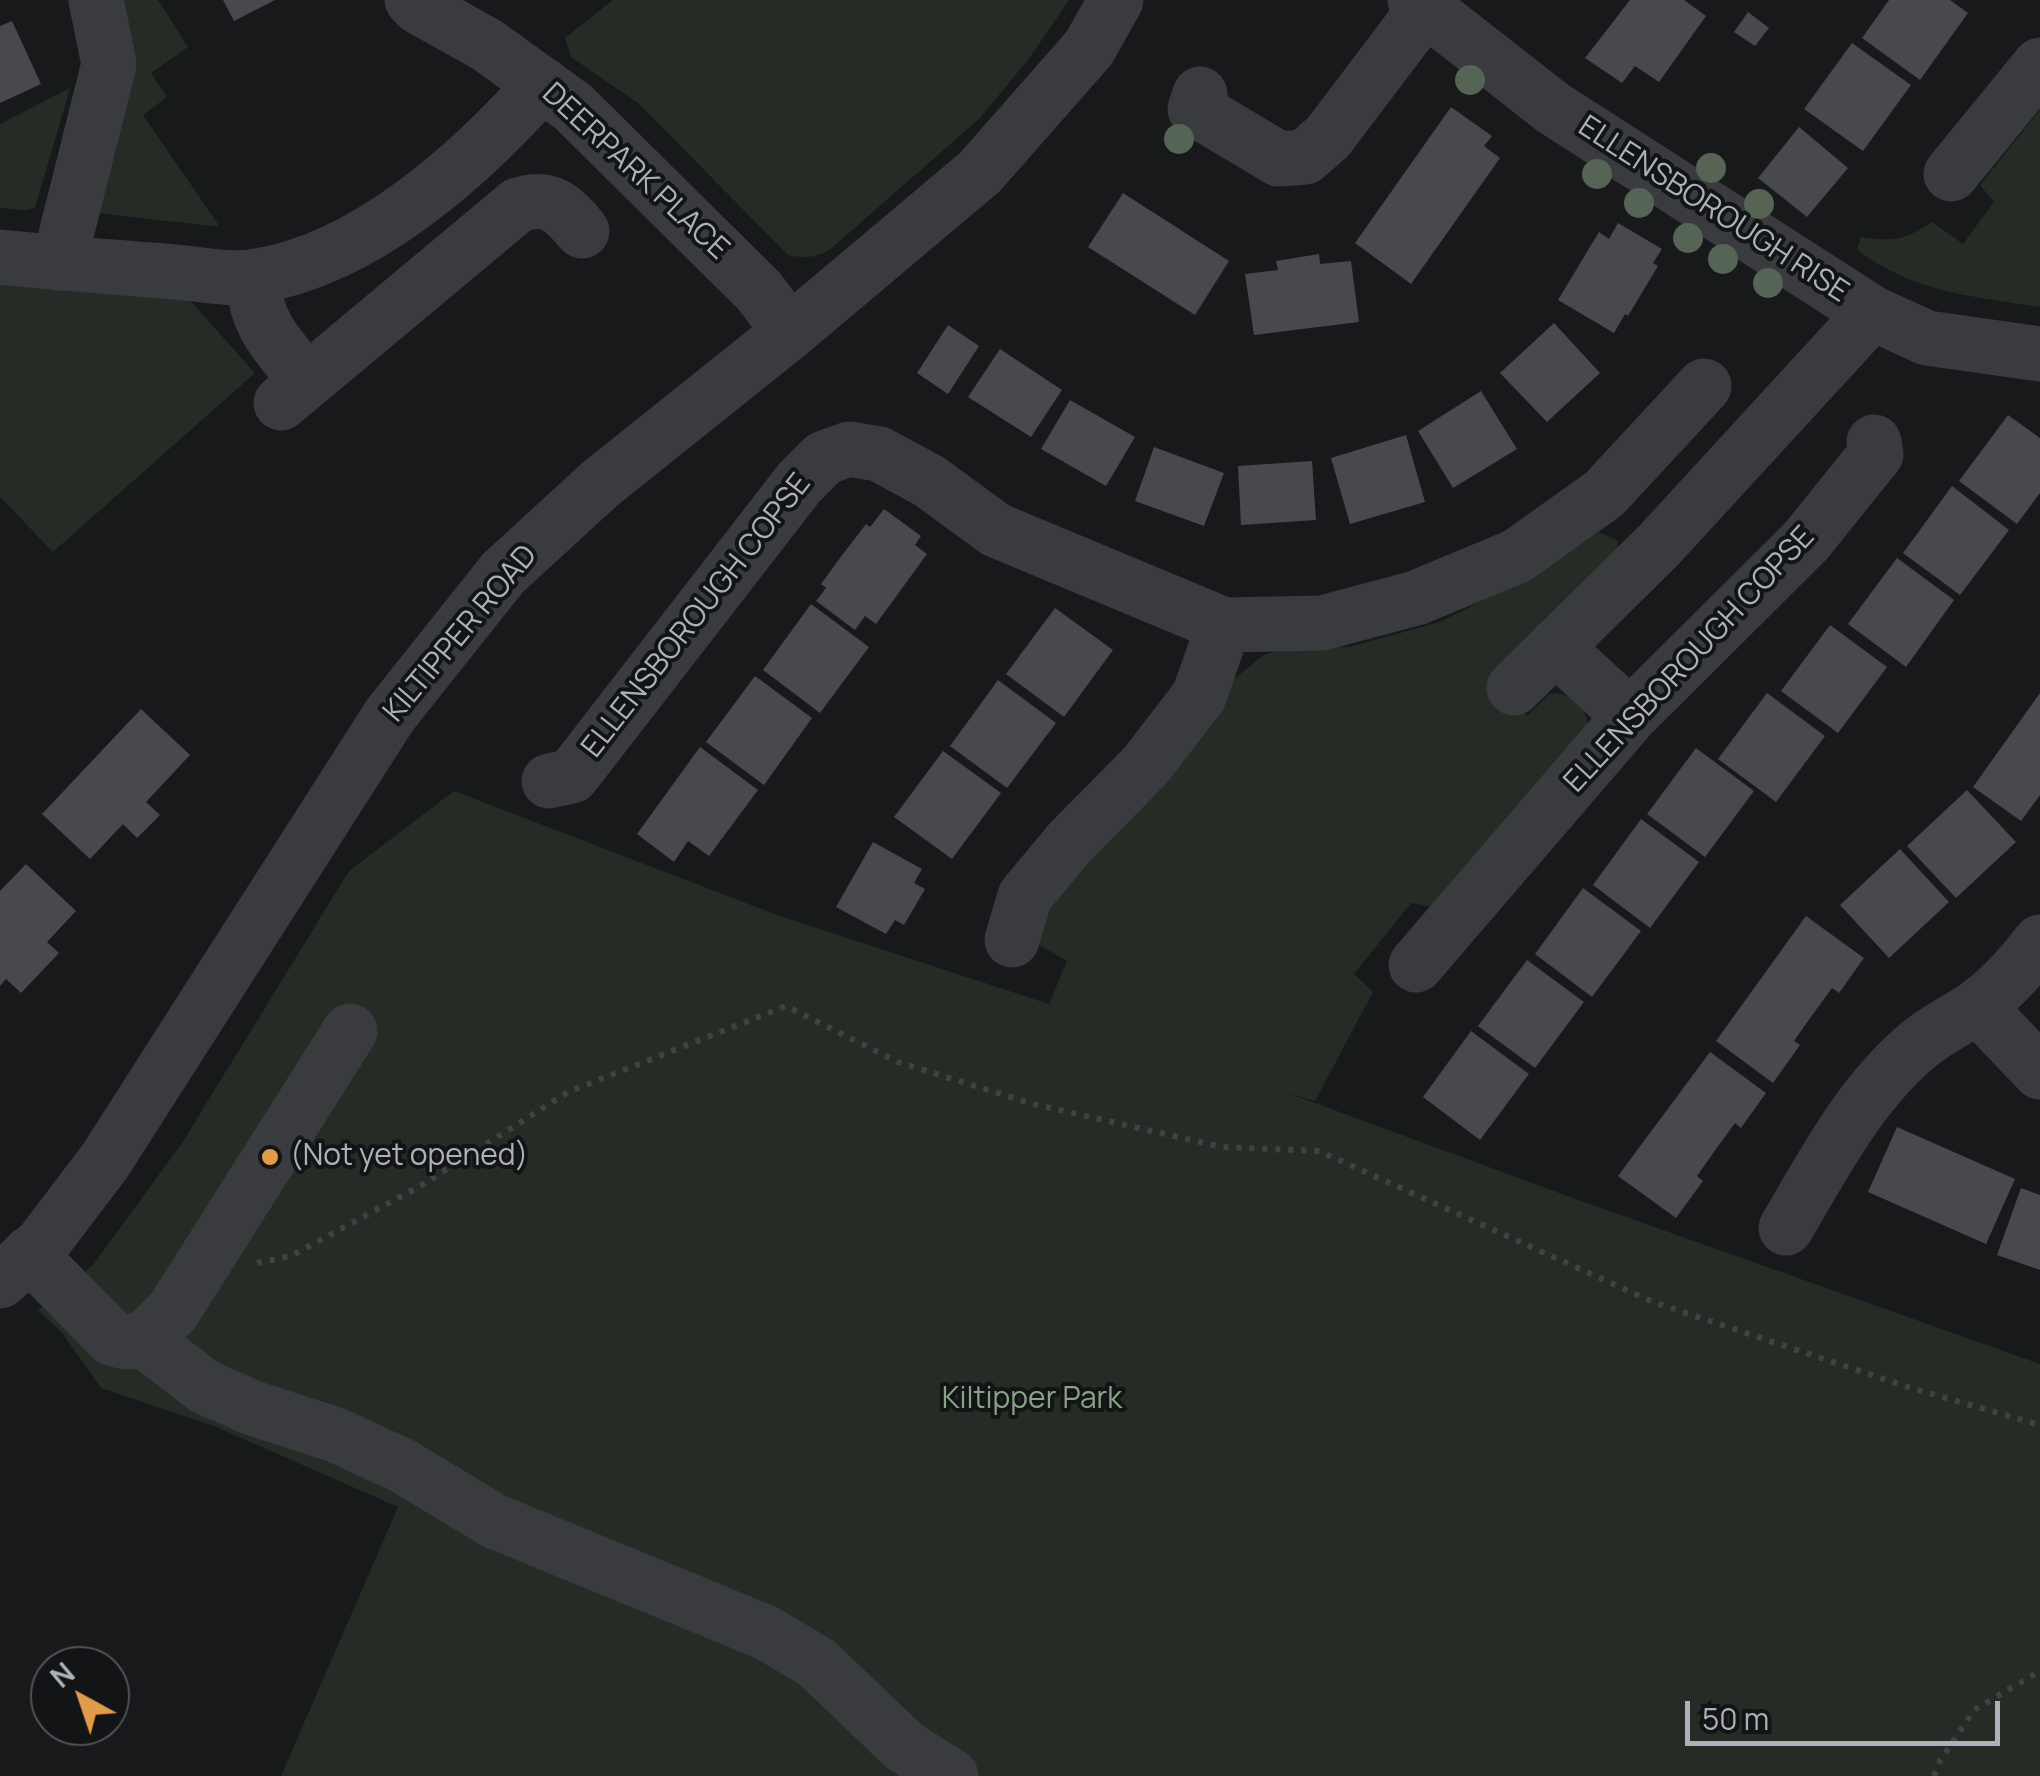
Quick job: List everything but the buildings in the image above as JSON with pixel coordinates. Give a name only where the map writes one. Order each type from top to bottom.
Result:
[{"type":"street","points":[[59,263],[109,64],[96,0]]},
{"type":"street","name":"DEERPARK PLACE","points":[[412,0],[419,8],[487,45],[573,107],[759,290],[790,332]]},
{"type":"street","name":"KILTIPPER ROAD","points":[[15,1267],[42,1244],[146,1102],[390,716],[504,573],[600,484],[790,332],[980,172],[1089,48],[1116,0]]},
{"type":"street","points":[[1200,94],[1195,109],[1279,159],[1305,157],[1328,137],[1420,4]]},
{"type":"street","name":"ELLENSBOROUGH RISE","points":[[1420,4],[1553,108],[1872,312],[1928,338],[2040,354]]},
{"type":"street","points":[[1951,174],[2040,65]]},
{"type":"street","points":[[0,257],[254,277],[294,268],[375,228],[456,172],[489,143],[542,84]]},
{"type":"street","points":[[254,277],[253,298],[294,392],[518,205],[534,200],[552,204],[567,213],[582,231]]},
{"type":"street","points":[[1514,688],[1659,545],[1872,312]]},
{"type":"street","name":"ELLENSBOROUGH COPSE","points":[[549,781],[572,776],[799,483],[824,458],[848,449],[879,454],[929,481],[996,530],[1224,625],[1322,622],[1416,598],[1517,556],[1604,494],[1704,386]]},
{"type":"street","name":"ELLENSBOROUGH COPSE","points":[[1416,965],[1630,716],[1806,541],[1876,454],[1874,442]]},
{"type":"street","points":[[1604,494],[1659,545]]},
{"type":"street","points":[[1012,940],[1025,896],[1070,842],[1146,765],[1199,696],[1224,625]]},
{"type":"street","points":[[1555,648],[1630,716]]},
{"type":"street","points":[[1786,1228],[1825,1159],[1880,1082],[1919,1044],[1978,1007],[2017,973],[2040,942]]},
{"type":"street","points":[[1978,1007],[2040,1072]]},
{"type":"street","points":[[15,1267],[112,1338],[123,1342],[144,1340],[173,1311],[350,1031]]},
{"type":"street","points":[[144,1340],[206,1387],[253,1408],[336,1435],[403,1466],[494,1522],[768,1633],[817,1663],[905,1746],[951,1776]]},
{"type":"path","points":[[218,1240],[260,1265],[291,1256],[422,1185],[568,1092],[786,1006],[898,1062],[1033,1104],[1222,1147],[1319,1150],[1652,1302],[2040,1425]]},
{"type":"path","points":[[1934,1776],[1974,1710],[2040,1671]]},
{"type":"green space","points":[[119,0],[158,0],[188,47],[151,73],[167,97],[143,115],[220,227],[96,213]]},
{"type":"green space","points":[[613,0],[1069,0],[1028,60],[979,119],[833,247],[806,257],[788,255],[638,103],[571,57],[565,38]]},
{"type":"green space","points":[[70,88],[35,208],[0,208],[0,124]]},
{"type":"green space","points":[[2040,110],[2040,307],[1944,291],[1900,276],[1857,250],[1861,237],[1898,238],[1932,222],[1963,244],[1994,202],[1980,185]]},
{"type":"green space","points":[[0,281],[186,296],[255,373],[53,552],[0,497]]},
{"type":"green space","name":"Kiltipper Park","points":[[1599,532],[1617,540],[1620,559],[1490,678],[1527,716],[1551,693],[1575,700],[1583,710],[1590,734],[1434,907],[1411,903],[1354,974],[1373,992],[1315,1101],[1288,1093],[2040,1364],[2040,1776],[281,1776],[398,1507],[214,1426],[101,1388],[62,1333],[38,1310],[93,1265],[182,1143],[349,871],[454,791],[780,916],[1049,1004],[1067,961],[1031,940],[1048,900],[1230,682],[1264,655],[1294,646],[1349,647],[1440,622],[1544,569]]},
{"type":"place","name":"(Not yet opened)","points":[[270,1157]]}]
